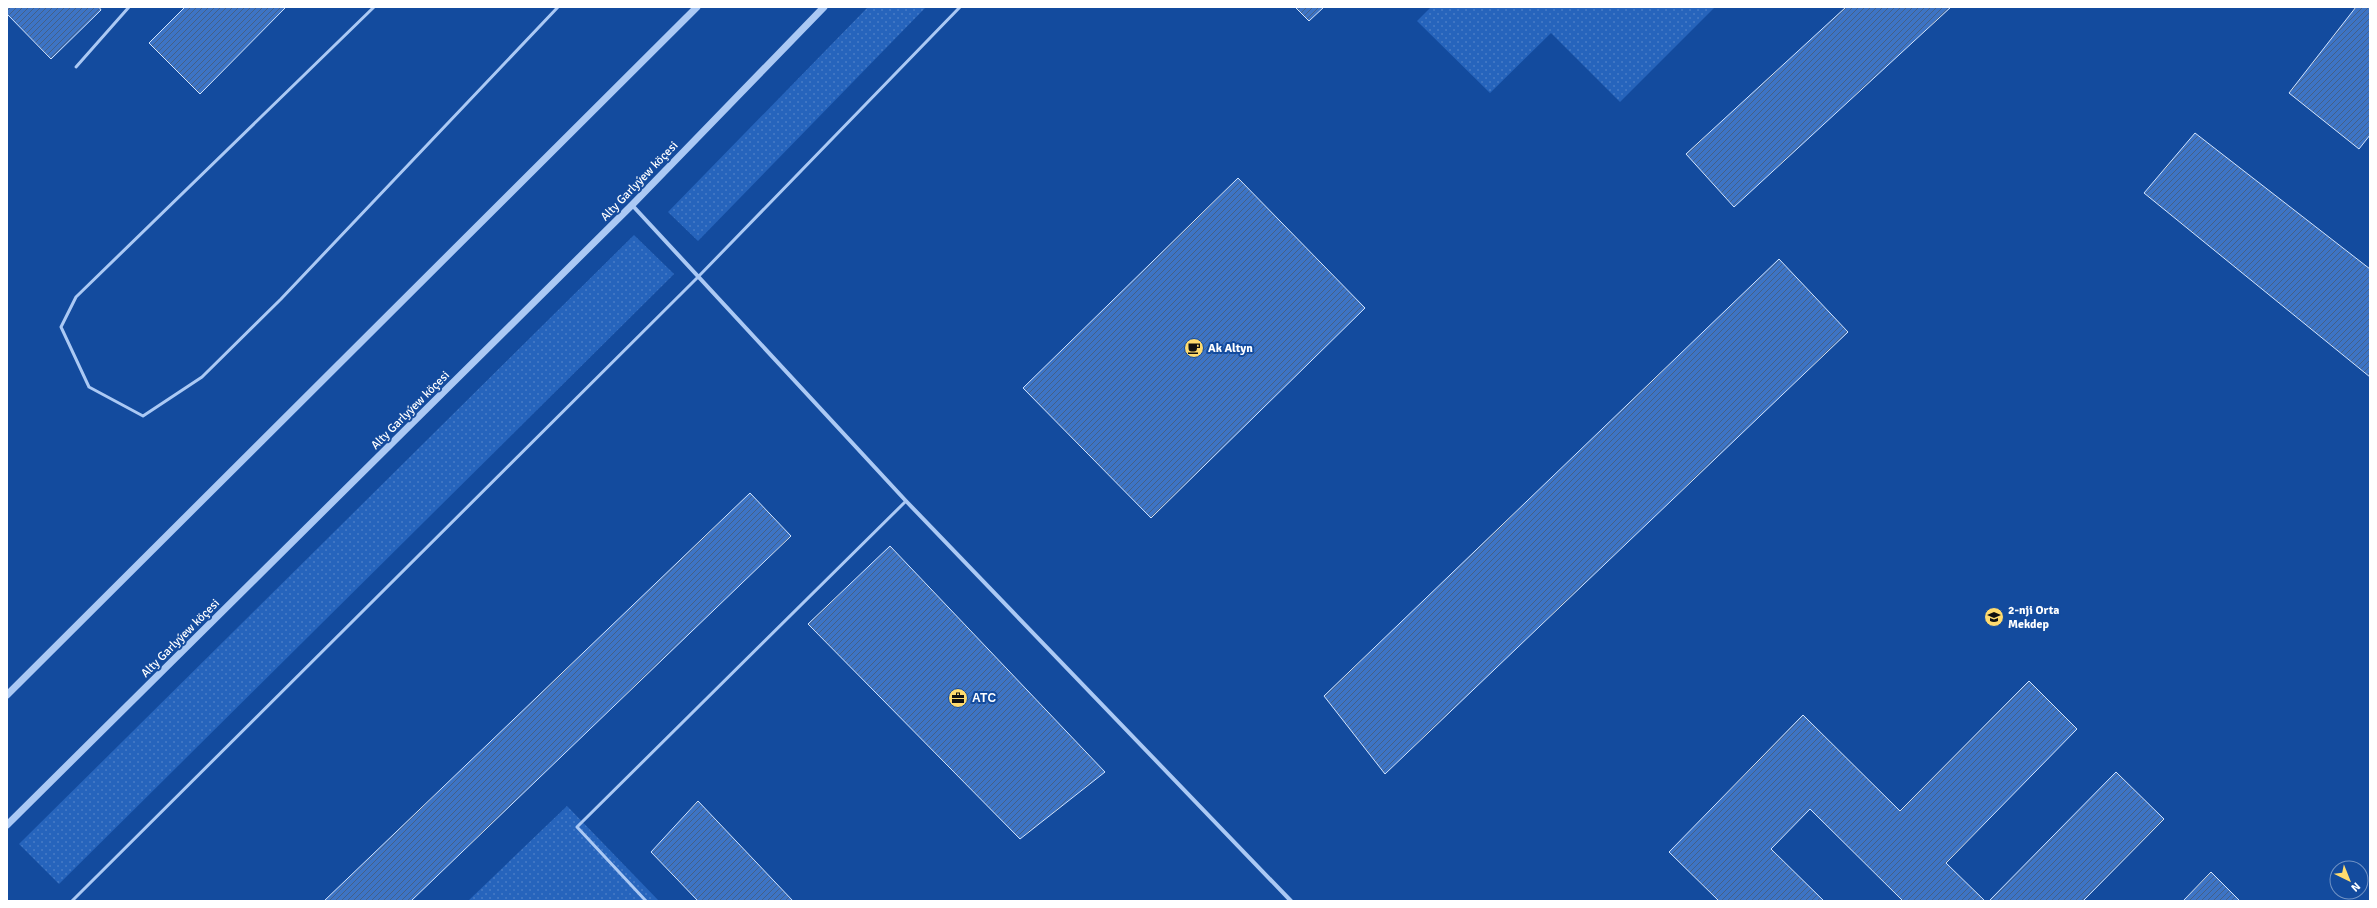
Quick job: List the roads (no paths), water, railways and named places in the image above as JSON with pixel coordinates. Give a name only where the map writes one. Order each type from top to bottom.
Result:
[{"type":"street","points":[[7,695],[697,7]]},
{"type":"street","name":"Alty Garlyýew köçesi","points":[[7,825],[632,206],[824,7]]},
{"type":"street","points":[[632,206],[906,501],[1291,901]]},
{"type":"lane","points":[[76,66],[129,7]]},
{"type":"lane","points":[[374,7],[76,297],[61,327],[89,387],[143,416],[202,377],[281,300],[558,7]]},
{"type":"lane","points":[[72,901],[698,276],[960,7]]},
{"type":"lane","points":[[646,901],[577,827],[906,501]]},
{"type":"place","name":"Ak Altyn","points":[[1194,348]]},
{"type":"place","name":"2-nji Orta Mekdep","points":[[1994,617]]},
{"type":"place","name":"АТС","points":[[958,698]]}]
